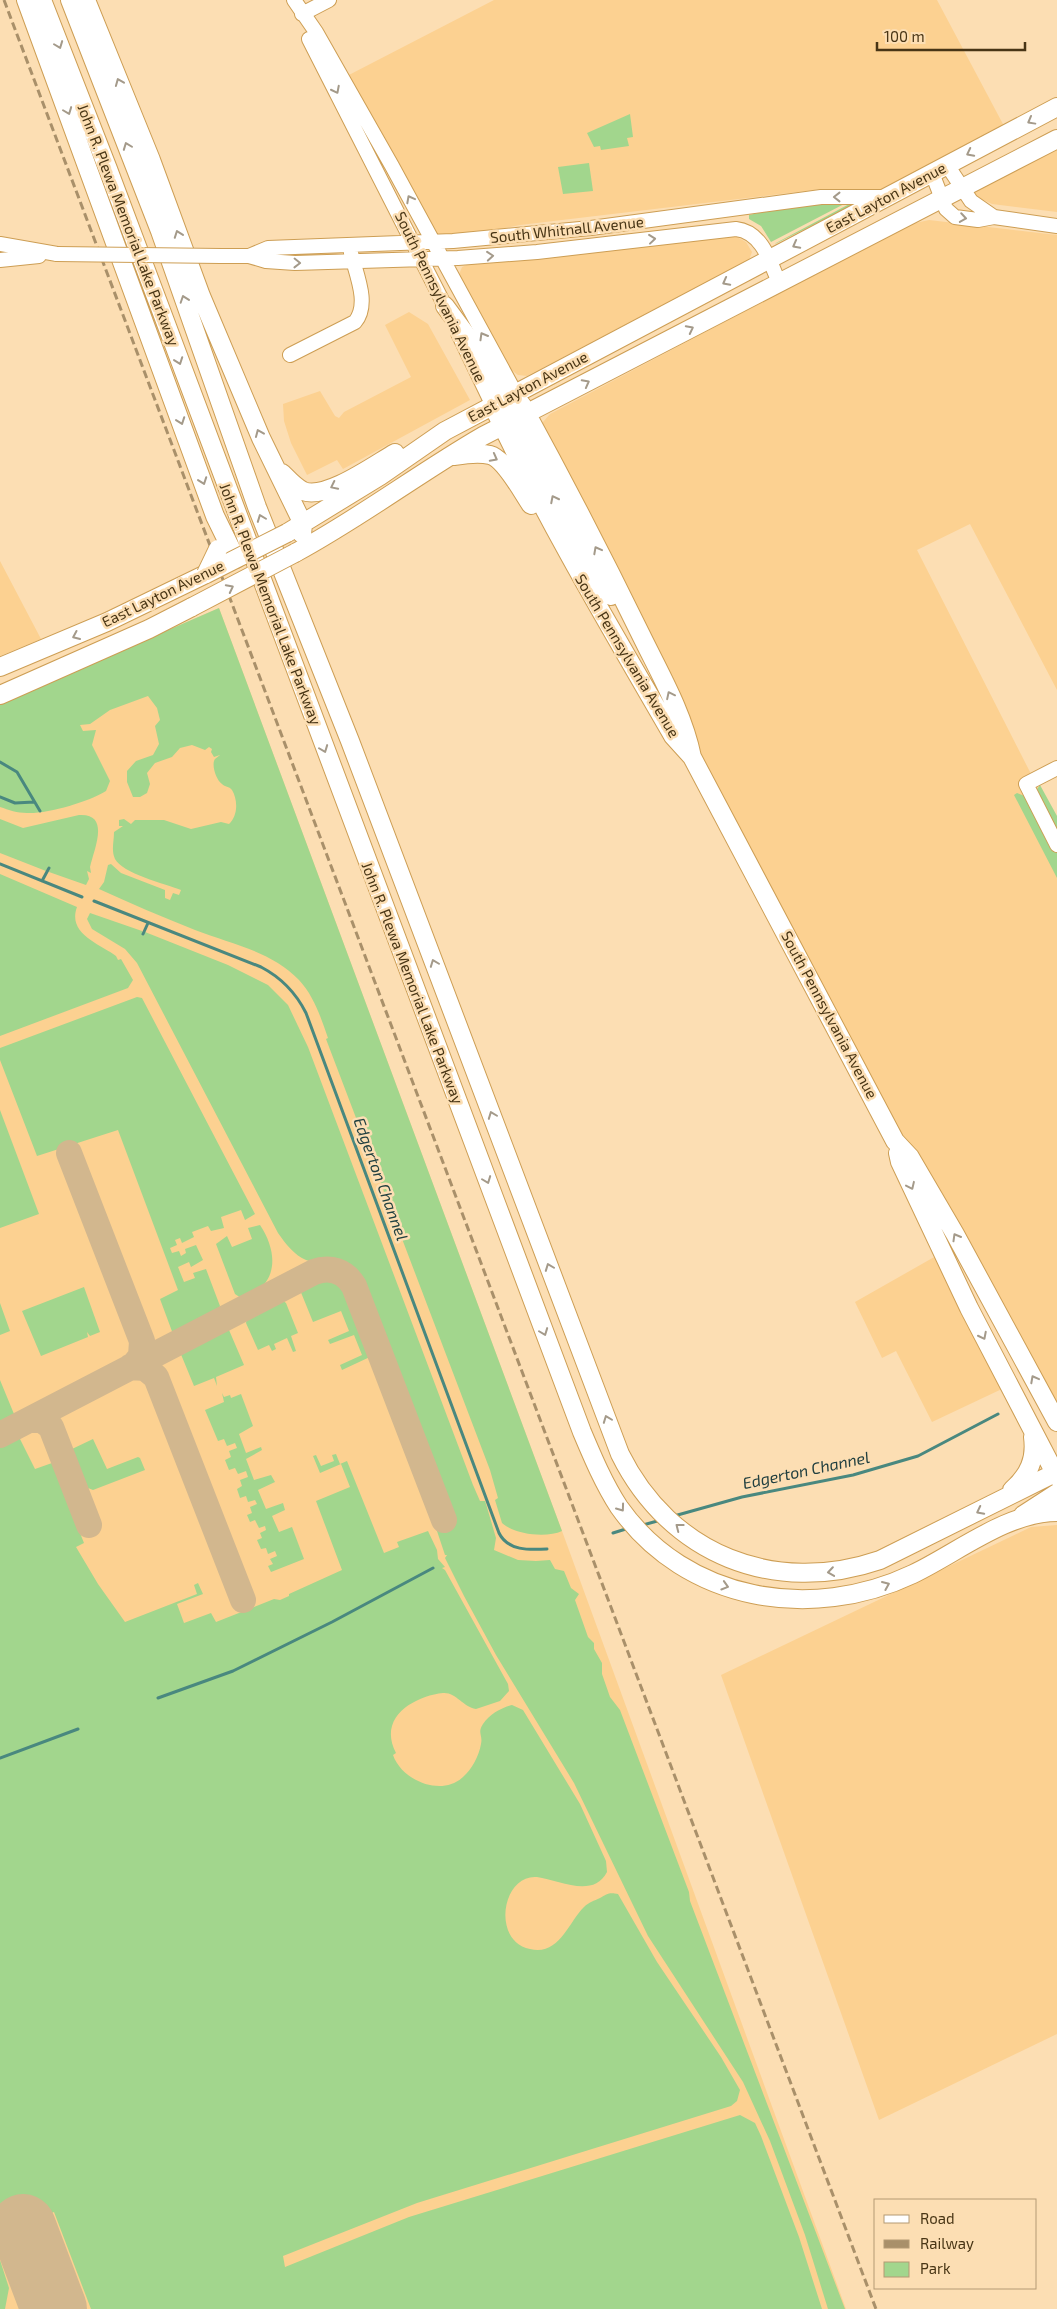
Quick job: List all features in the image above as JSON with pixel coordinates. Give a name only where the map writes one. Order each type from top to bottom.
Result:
[{"type":"main road","points":[[26,0],[228,552],[251,566],[268,568]]},
{"type":"main road","name":"John R. Plewa Memorial Lake Parkway","points":[[42,0],[108,169],[273,615],[596,1466],[616,1500],[633,1523],[659,1549],[681,1566],[716,1583],[754,1595],[786,1600],[825,1600],[871,1591],[913,1574],[1018,1518],[1057,1512]]},
{"type":"main road","name":"John R. Plewa Memorial Lake Parkway","points":[[70,0],[160,231],[257,507],[350,741],[625,1464],[633,1478],[662,1513],[691,1536],[719,1554],[743,1565],[773,1572],[817,1574],[839,1571],[880,1560],[1056,1474]]},
{"type":"main road","points":[[86,0],[151,160],[201,296],[275,466],[295,528],[301,540],[300,551]]},
{"type":"main road","name":"East Layton Avenue","points":[[0,695],[149,629],[300,551],[347,524],[447,457],[510,409],[626,335],[1057,108]]},
{"type":"main road","name":"East Layton Avenue","points":[[0,667],[107,622],[206,574],[228,552],[295,528],[445,431],[510,409],[779,282],[1057,139]]},
{"type":"main road","points":[[300,551],[386,485],[510,409],[482,356],[445,306]]},
{"type":"main road","name":"South Pennsylvania Avenue","points":[[510,409],[569,558],[673,736],[692,757],[895,1140],[910,1157],[1057,1422]]},
{"type":"main road","name":"South Pennsylvania Avenue","points":[[510,409],[653,660],[686,729],[692,757]]},
{"type":"main road","points":[[275,466],[303,491],[316,492],[330,489],[417,441],[445,431]]},
{"type":"main road","points":[[447,457],[476,453],[491,455],[503,464],[540,520],[569,558]]},
{"type":"main road","name":"South Pennsylvania Avenue","points":[[895,1140],[900,1162],[965,1302],[1056,1474]]},
{"type":"main road","points":[[965,1302],[986,1291]]},
{"type":"main road","points":[[1000,1500],[1022,1481],[1031,1466],[1035,1451],[1032,1431]]},
{"type":"main road","points":[[1018,1518],[1057,1493]]},
{"type":"street","name":"South Pennsylvania Avenue","points":[[294,0],[320,41],[441,259],[510,409]]},
{"type":"street","points":[[302,14],[329,0]]},
{"type":"street","name":"South Pennsylvania Avenue","points":[[302,14],[308,36],[445,306]]},
{"type":"street","points":[[940,169],[961,188],[971,201],[994,217]]},
{"type":"street","points":[[940,169],[941,199],[946,209],[955,217],[978,220],[994,217],[1057,226]]},
{"type":"street","name":"South Whitnall Avenue","points":[[250,256],[268,248],[432,242],[591,228],[821,197],[886,197]]},
{"type":"street","name":"South Whitnall Avenue","points":[[0,260],[57,254],[250,256],[266,261],[295,263],[422,260],[537,252],[736,229],[747,230],[754,234],[769,259],[779,282]]},
{"type":"street","name":"South Whitnall Avenue","points":[[0,244],[57,254]]},
{"type":"street","points":[[290,355],[355,322],[360,315],[363,306],[349,245]]},
{"type":"street","points":[[1057,768],[1026,784],[1057,845]]},
{"type":"shaded area","points":[[494,0],[937,0],[1004,126],[880,191],[822,189],[520,225],[487,232],[439,235],[436,233],[345,77]]},
{"type":"shaded area","points":[[1057,147],[1057,212],[992,204],[975,196],[974,192]]},
{"type":"shaded area","points":[[929,220],[1057,235],[1057,690],[970,524],[917,550],[1057,825],[1057,1422],[692,757],[542,428],[543,422],[550,414],[911,224]]},
{"type":"shaded area","points":[[735,236],[746,242],[752,252],[749,260],[527,376],[518,375],[509,368],[458,277],[462,267],[469,264]]},
{"type":"shaded area","points":[[409,312],[428,324],[470,400],[343,469],[337,460],[307,475],[291,443],[284,421],[283,404],[320,391],[335,416],[339,418],[344,412],[411,377],[385,325]]},
{"type":"shaded area","points":[[0,561],[41,639],[0,656]]},
{"type":"shaded area","points":[[219,608],[562,1531],[846,2309],[0,2309],[0,703]]},
{"type":"shaded area","points":[[936,1256],[1004,1388],[932,1422],[896,1351],[882,1358],[855,1302]]},
{"type":"shaded area","points":[[1057,1525],[1057,2034],[879,2120],[721,1675],[1031,1527]]},
{"type":"green space","points":[[630,114],[633,137],[627,138],[629,146],[601,150],[600,146],[594,147],[587,133]]},
{"type":"green space","points":[[589,163],[593,191],[563,194],[558,167]]},
{"type":"green space","points":[[848,202],[771,242],[761,226],[749,219],[749,215],[798,204]]},
{"type":"green space","points":[[853,202],[855,204],[775,244],[776,243]]},
{"type":"green space","points":[[219,608],[562,1531],[540,1535],[523,1533],[502,1523],[495,1500],[498,1498],[490,1470],[326,1039],[328,1038],[320,1015],[304,986],[288,970],[263,955],[183,925],[99,889],[104,882],[108,865],[111,864],[121,873],[165,890],[165,898],[170,900],[173,893],[179,895],[181,890],[135,873],[119,864],[113,852],[114,832],[123,826],[119,826],[119,820],[124,819],[131,824],[135,820],[164,820],[191,829],[221,822],[229,824],[234,817],[236,803],[232,790],[220,782],[215,772],[214,761],[220,755],[214,757],[211,752],[212,749],[209,747],[205,750],[192,745],[180,748],[172,757],[155,763],[147,773],[150,784],[147,793],[140,797],[133,797],[127,782],[127,771],[136,761],[153,755],[159,744],[155,726],[160,720],[157,708],[148,696],[110,710],[90,724],[80,725],[83,731],[96,730],[92,745],[110,781],[106,791],[79,803],[46,812],[23,813],[0,807],[0,703]]},
{"type":"green space","points":[[1040,785],[1057,816],[1057,878],[1014,795],[1017,793],[1027,797],[1035,792]]},
{"type":"green space","points":[[79,815],[89,816],[95,820],[98,826],[97,842],[90,867],[91,873],[87,871],[89,879],[86,885],[49,872],[50,868],[48,867],[46,871],[0,853],[0,819],[23,828]]},
{"type":"green space","points":[[0,874],[77,907],[75,916],[81,931],[116,956],[118,960],[121,959],[133,980],[128,988],[0,1036]]},
{"type":"green space","points":[[90,913],[142,931],[143,935],[145,932],[228,965],[268,985],[288,1005],[308,1047],[473,1485],[480,1501],[485,1501],[496,1538],[494,1550],[518,1560],[550,1560],[555,1569],[564,1571],[571,1588],[579,1594],[575,1600],[588,1637],[594,1643],[594,1649],[602,1663],[602,1674],[610,1697],[620,1710],[689,1892],[690,1901],[845,2309],[828,2309],[805,2235],[770,2141],[743,2082],[648,1936],[574,1783],[496,1655],[445,1558],[447,1555],[445,1555],[436,1528],[453,1520],[359,1279],[347,1267],[341,1264],[314,1262],[298,1256],[278,1233],[137,963],[125,949],[92,929],[87,919]]},
{"type":"green space","points":[[137,997],[142,998],[255,1214],[245,1220],[241,1210],[221,1217],[224,1228],[211,1231],[208,1226],[192,1232],[194,1237],[182,1243],[180,1238],[175,1240],[177,1245],[170,1248],[172,1253],[179,1251],[181,1256],[186,1253],[185,1249],[196,1245],[203,1260],[191,1267],[189,1262],[178,1267],[184,1282],[195,1278],[193,1273],[206,1269],[220,1306],[217,1312],[173,1334],[160,1299],[178,1290],[118,1130],[37,1156],[0,1060],[0,1048]]},
{"type":"green space","points":[[0,1110],[39,1214],[0,1228]]},
{"type":"green space","points":[[260,1225],[271,1248],[272,1269],[262,1287],[241,1298],[235,1294],[216,1244],[227,1236],[232,1247],[252,1239],[248,1228]]},
{"type":"green space","points":[[329,1280],[338,1283],[346,1291],[372,1356],[342,1370],[340,1365],[362,1355],[354,1335],[330,1344],[328,1340],[349,1331],[341,1311],[313,1322],[300,1290],[312,1284]]},
{"type":"green space","points":[[84,1287],[100,1332],[90,1336],[87,1332],[88,1337],[41,1356],[22,1311]]},
{"type":"green space","points":[[282,1300],[286,1303],[298,1333],[291,1336],[296,1351],[293,1352],[287,1338],[274,1344],[276,1349],[272,1351],[269,1345],[258,1350],[246,1323],[247,1318],[265,1307]]},
{"type":"green space","points":[[0,1303],[10,1331],[0,1335]]},
{"type":"green space","points":[[226,1328],[229,1330],[244,1365],[216,1377],[217,1386],[214,1378],[194,1386],[180,1352]]},
{"type":"green space","points":[[0,1380],[14,1414],[0,1422]]},
{"type":"green space","points":[[222,1393],[224,1397],[230,1395],[231,1398],[241,1394],[253,1426],[239,1434],[246,1453],[261,1447],[262,1450],[246,1459],[254,1480],[271,1475],[275,1482],[258,1490],[266,1509],[283,1503],[285,1510],[272,1516],[279,1532],[292,1527],[304,1559],[271,1572],[268,1566],[273,1564],[270,1559],[277,1556],[275,1551],[268,1554],[266,1548],[261,1549],[257,1540],[262,1538],[260,1533],[266,1530],[265,1526],[259,1528],[255,1520],[250,1522],[247,1515],[252,1513],[250,1507],[257,1504],[255,1500],[248,1502],[246,1496],[240,1498],[237,1489],[242,1486],[240,1480],[248,1477],[246,1471],[238,1474],[235,1468],[229,1470],[225,1460],[231,1457],[229,1451],[237,1448],[235,1443],[227,1446],[224,1439],[218,1441],[205,1410],[224,1402]]},
{"type":"green space","points":[[19,1437],[35,1469],[52,1463],[84,1543],[76,1547],[98,1584],[125,1622],[197,1594],[194,1585],[198,1583],[203,1594],[177,1604],[184,1623],[211,1613],[216,1622],[274,1599],[280,1600],[342,1570],[316,1501],[350,1487],[341,1464],[320,1473],[313,1456],[316,1455],[321,1466],[334,1461],[332,1455],[336,1454],[340,1464],[347,1461],[384,1553],[399,1547],[397,1542],[428,1531],[437,1550],[438,1559],[445,1567],[442,1568],[445,1570],[508,1684],[509,1691],[500,1701],[476,1709],[467,1706],[448,1693],[432,1695],[411,1704],[395,1719],[391,1729],[391,1740],[396,1753],[393,1755],[398,1764],[414,1779],[424,1783],[444,1786],[454,1783],[466,1774],[475,1762],[481,1744],[480,1730],[486,1720],[496,1712],[512,1705],[523,1710],[580,1804],[606,1861],[607,1872],[601,1880],[593,1885],[584,1886],[575,1886],[537,1877],[525,1879],[516,1886],[509,1896],[506,1922],[510,1934],[518,1943],[530,1949],[540,1950],[548,1948],[562,1937],[586,1905],[608,1894],[618,1894],[657,1962],[721,2057],[740,2090],[737,2101],[731,2106],[417,2203],[283,2256],[285,2267],[409,2217],[740,2115],[755,2123],[761,2136],[799,2237],[822,2309],[91,2309],[54,2212],[0,2232],[0,1447]]},
{"type":"green space","points":[[93,1439],[107,1469],[138,1457],[145,1470],[93,1490],[88,1488],[72,1449]]},
{"type":"green space","points":[[0,2260],[9,2288],[5,2309],[0,2309]]},
{"type":"waterway","points":[[0,762],[17,772],[40,811]]},
{"type":"waterway","points":[[0,797],[15,803],[34,802]]},
{"type":"waterway","name":"Edgerton Channel","points":[[0,864],[82,897]]},
{"type":"waterway","points":[[42,881],[49,868]]},
{"type":"waterway","name":"Edgerton Channel","points":[[94,901],[261,967],[282,981],[298,999],[306,1013],[499,1533],[503,1539],[513,1546],[526,1549],[547,1549]]},
{"type":"waterway","points":[[143,934],[148,923]]},
{"type":"waterway","name":"Edgerton Channel","points":[[674,1516],[742,1497],[853,1475],[918,1456],[998,1414]]},
{"type":"waterway","name":"Edgerton Channel","points":[[643,1525],[661,1520]]},
{"type":"waterway","name":"Edgerton Channel","points":[[613,1533],[629,1528]]},
{"type":"waterway","points":[[158,1698],[233,1671],[332,1622],[433,1568]]},
{"type":"waterway","points":[[0,1758],[78,1729]]},
{"type":"taxiway","points":[[69,1153],[142,1341],[141,1356],[133,1366]]},
{"type":"taxiway","points":[[0,1435],[314,1272],[320,1270],[337,1271],[342,1273],[354,1286],[444,1520]]},
{"type":"taxiway","points":[[130,1367],[145,1368],[156,1377],[243,1600]]},
{"type":"taxiway","points":[[29,1420],[42,1420],[51,1427],[89,1525]]},
{"type":"runway","points":[[23,2227],[54,2309]]},
{"type":"railway","points":[[4,0],[876,2309]]}]
